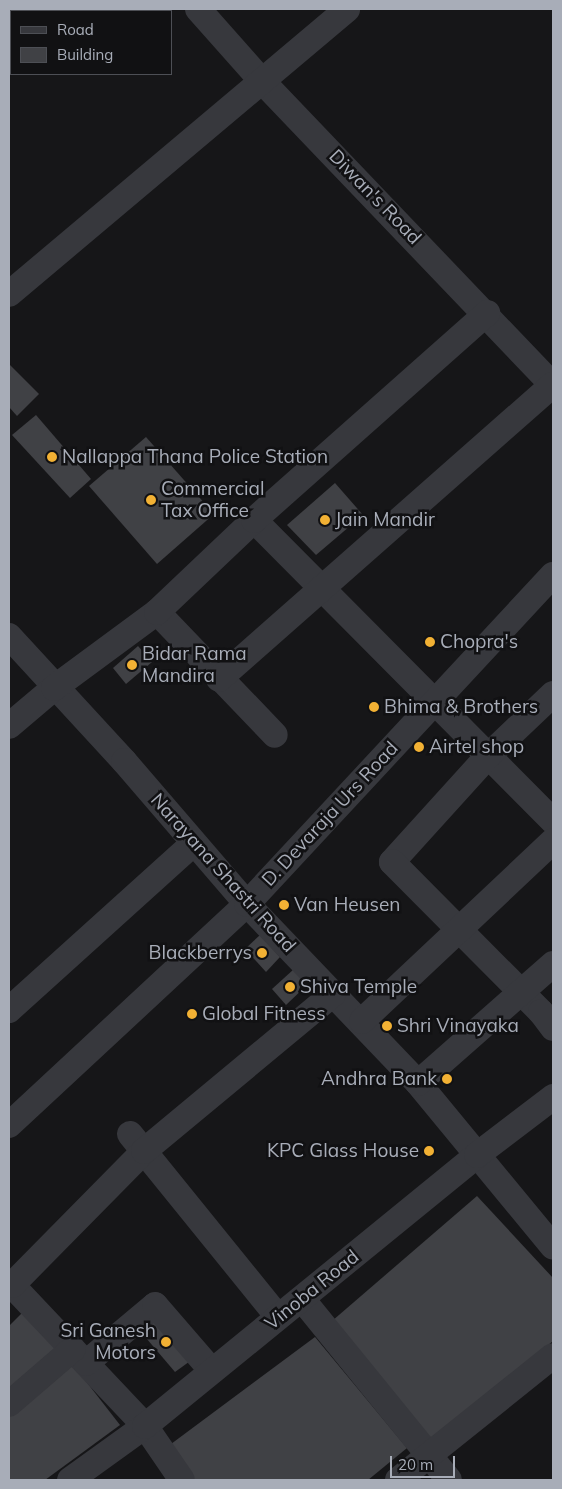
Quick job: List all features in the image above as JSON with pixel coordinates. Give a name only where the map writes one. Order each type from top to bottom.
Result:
[{"type":"street","name":"Diwan's Road","points":[[198,9],[262,81],[487,313],[553,385]]},
{"type":"street","points":[[9,294],[347,9]]},
{"type":"street","points":[[9,726],[54,688],[158,612],[254,520],[487,313]]},
{"type":"street","points":[[219,678],[322,591],[553,385]]},
{"type":"street","points":[[254,520],[322,591],[553,821]]},
{"type":"street","name":"D. Devaraja Urs Road","points":[[9,1125],[247,904],[553,575]]},
{"type":"street","points":[[158,612],[275,735]]},
{"type":"street","name":"Narayana Shastri Road","points":[[9,636],[54,688],[124,761],[247,904],[362,1022],[418,1083],[553,1247]]},
{"type":"street","points":[[553,694],[488,756],[392,862],[460,928],[521,991],[553,1028]]},
{"type":"street","points":[[362,1022],[553,840]]},
{"type":"street","points":[[9,1010],[194,843]]},
{"type":"street","points":[[418,1083],[553,964]]},
{"type":"street","points":[[182,1480],[145,1426],[79,1356],[14,1294],[137,1142],[333,994]]},
{"type":"street","name":"Vinoba Road","points":[[70,1480],[145,1426],[477,1156],[553,1098]]},
{"type":"street","points":[[137,1142],[278,1317]]},
{"type":"street","points":[[302,1299],[449,1480]]},
{"type":"street","points":[[9,1404],[154,1305],[212,1371]]},
{"type":"street","points":[[398,1480],[549,1367]]},
{"type":"building","points":[[9,364],[39,394],[17,416],[9,407]]},
{"type":"building","name":"Nallappa Thana Police Station","points":[[36,415],[91,479],[70,498],[12,435]]},
{"type":"building","name":"Commercial Tax Office","points":[[146,437],[214,514],[157,564],[89,486]]},
{"type":"building","name":"Jain Mandir","points":[[335,483],[363,515],[316,555],[287,525]]},
{"type":"building","name":"Bidar Rama Mandira","points":[[138,646],[152,662],[126,684],[113,668]]},
{"type":"building","name":"Blackberrys","points":[[260,935],[280,957],[266,972],[245,949]]},
{"type":"building","name":"Shiva Temple","points":[[294,969],[308,984],[286,1005],[272,989]]},
{"type":"building","points":[[477,1196],[553,1278],[553,1341],[431,1444],[332,1321]]},
{"type":"building","name":"Sri Ganesh Motors","points":[[155,1305],[193,1359],[175,1372],[135,1325]]},
{"type":"building","points":[[25,1310],[61,1347],[9,1390],[9,1326]]},
{"type":"building","points":[[315,1337],[407,1448],[368,1480],[192,1480],[167,1447]]},
{"type":"building","points":[[71,1362],[120,1425],[45,1480],[9,1480],[9,1415]]},
{"type":"place","name":"Nallappa Thana Police Station","points":[[52,457]]},
{"type":"place","name":"Commercial Tax Office","points":[[151,500]]},
{"type":"place","name":"Jain Mandir","points":[[325,520]]},
{"type":"place","name":"Chopra's","points":[[430,642]]},
{"type":"place","name":"Bidar Rama Mandira","points":[[132,665]]},
{"type":"place","name":"Bhima & Brothers","points":[[374,707]]},
{"type":"place","name":"Airtel shop","points":[[419,747]]},
{"type":"place","name":"Van Heusen","points":[[284,905]]},
{"type":"place","name":"Blackberrys","points":[[262,953]]},
{"type":"place","name":"Shiva Temple","points":[[290,987]]},
{"type":"place","name":"Global Fitness","points":[[192,1014]]},
{"type":"place","name":"Shri Vinayaka","points":[[387,1026]]},
{"type":"place","name":"Andhra Bank","points":[[447,1079]]},
{"type":"place","name":"KPC Glass House","points":[[429,1151]]},
{"type":"place","name":"Sri Ganesh Motors","points":[[166,1342]]}]
